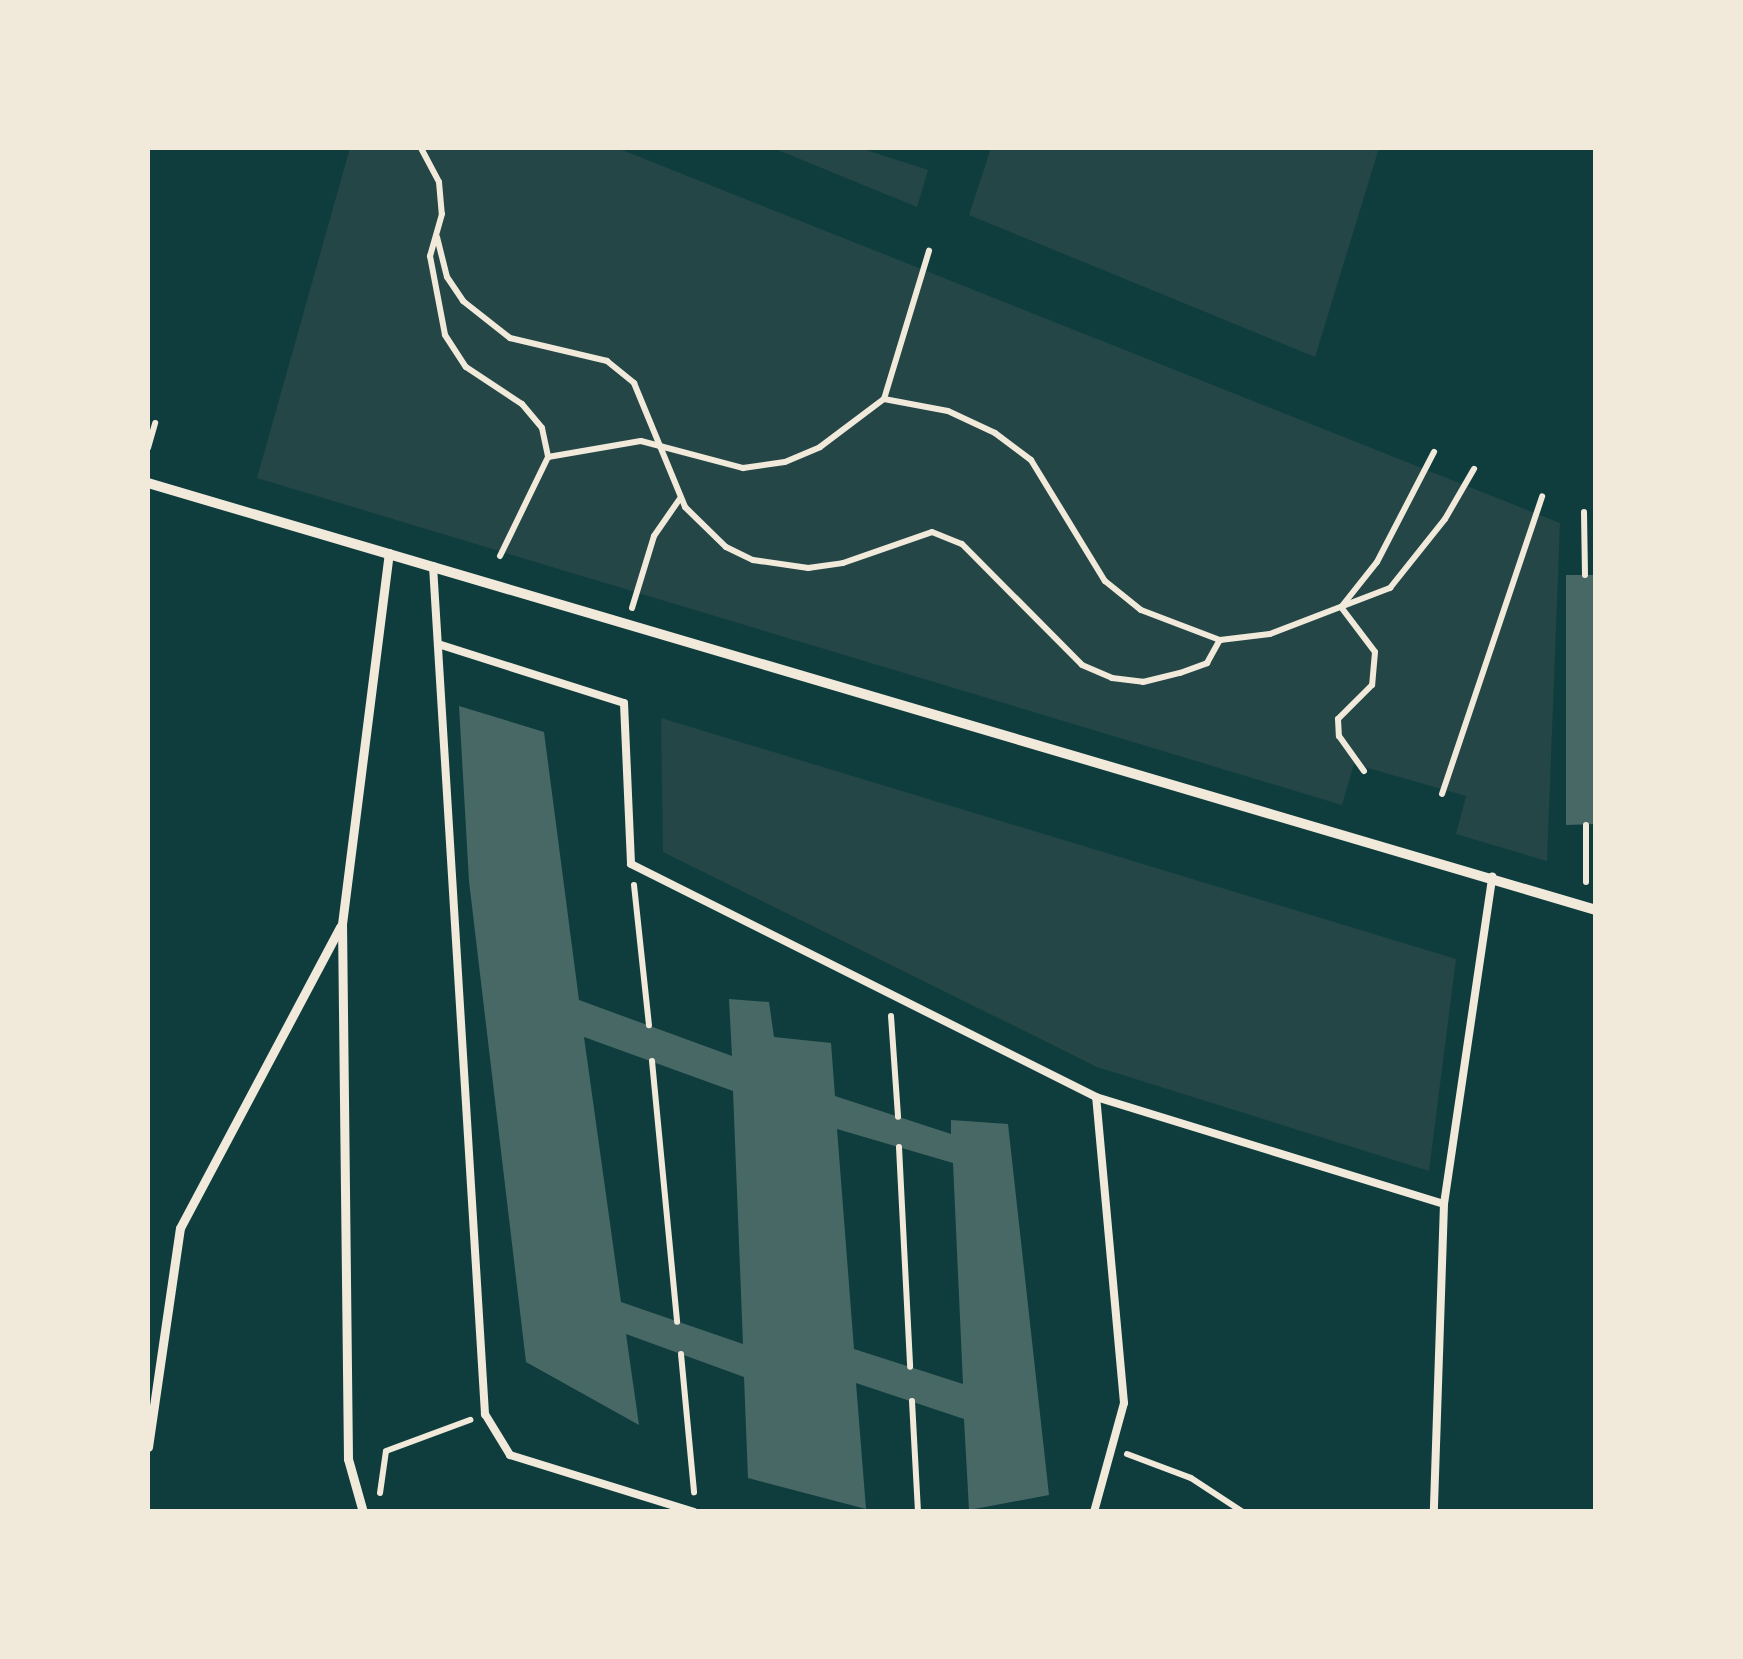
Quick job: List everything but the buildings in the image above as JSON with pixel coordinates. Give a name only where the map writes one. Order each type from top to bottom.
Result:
[{"type":"street","points":[[148,482],[1596,910]]},
{"type":"street","points":[[362,1512],[348,1458],[342,924],[389,553]]},
{"type":"street","points":[[148,1447],[180,1228],[342,924]]},
{"type":"lane","points":[[433,566],[486,1414],[510,1455],[695,1512]]},
{"type":"lane","points":[[438,644],[624,703],[631,864],[1096,1097],[1444,1204]]},
{"type":"lane","points":[[1434,1512],[1444,1204],[1492,878]]},
{"type":"lane","points":[[1094,1512],[1124,1403],[1096,1097]]},
{"type":"path","points":[[422,148],[439,182],[432,292],[445,335],[466,367],[522,404],[542,428],[548,457],[500,556]]},
{"type":"path","points":[[438,237],[446,277],[463,301],[510,338],[607,362],[634,382],[681,498],[704,530],[726,547],[780,565],[843,563],[932,532],[962,544],[1082,664],[1112,678],[1143,682],[1180,673],[1207,663],[1220,640]]},
{"type":"path","points":[[548,457],[612,442],[641,441],[663,450],[743,468],[785,462],[820,447],[884,399],[929,251]]},
{"type":"path","points":[[884,399],[948,411],[995,432],[1031,460],[1105,581],[1141,610],[1220,640],[1270,634],[1390,588],[1445,520],[1474,468]]},
{"type":"path","points":[[148,448],[155,423]]},
{"type":"path","points":[[1341,607],[1377,562],[1434,452]]},
{"type":"path","points":[[1442,794],[1542,496]]},
{"type":"path","points":[[627,623],[654,536],[681,498]]},
{"type":"path","points":[[1584,512],[1585,575]]},
{"type":"path","points":[[1341,607],[1375,652],[1372,685],[1338,719],[1339,736],[1364,772]]},
{"type":"path","points":[[1586,824],[1586,882]]},
{"type":"path","points":[[631,864],[649,1026]]},
{"type":"path","points":[[890,995],[898,1116]]},
{"type":"path","points":[[652,1062],[678,1322]]},
{"type":"path","points":[[899,1147],[910,1367]]},
{"type":"path","points":[[680,1354],[695,1512]]},
{"type":"path","points":[[912,1401],[918,1512]]},
{"type":"path","points":[[377,1512],[386,1451],[486,1414]]},
{"type":"path","points":[[1112,1448],[1192,1478],[1242,1512]]},
{"type":"shaded area","points":[[350,148],[617,148],[1560,523],[1547,861],[1456,834],[1466,796],[1354,764],[1342,805],[257,478]]},
{"type":"shaded area","points":[[773,148],[860,148],[928,170],[917,207]]},
{"type":"shaded area","points":[[991,148],[1379,148],[1315,357],[969,215]]},
{"type":"shaded area","points":[[661,718],[1456,959],[1429,1171],[1097,1067],[663,852]]}]
